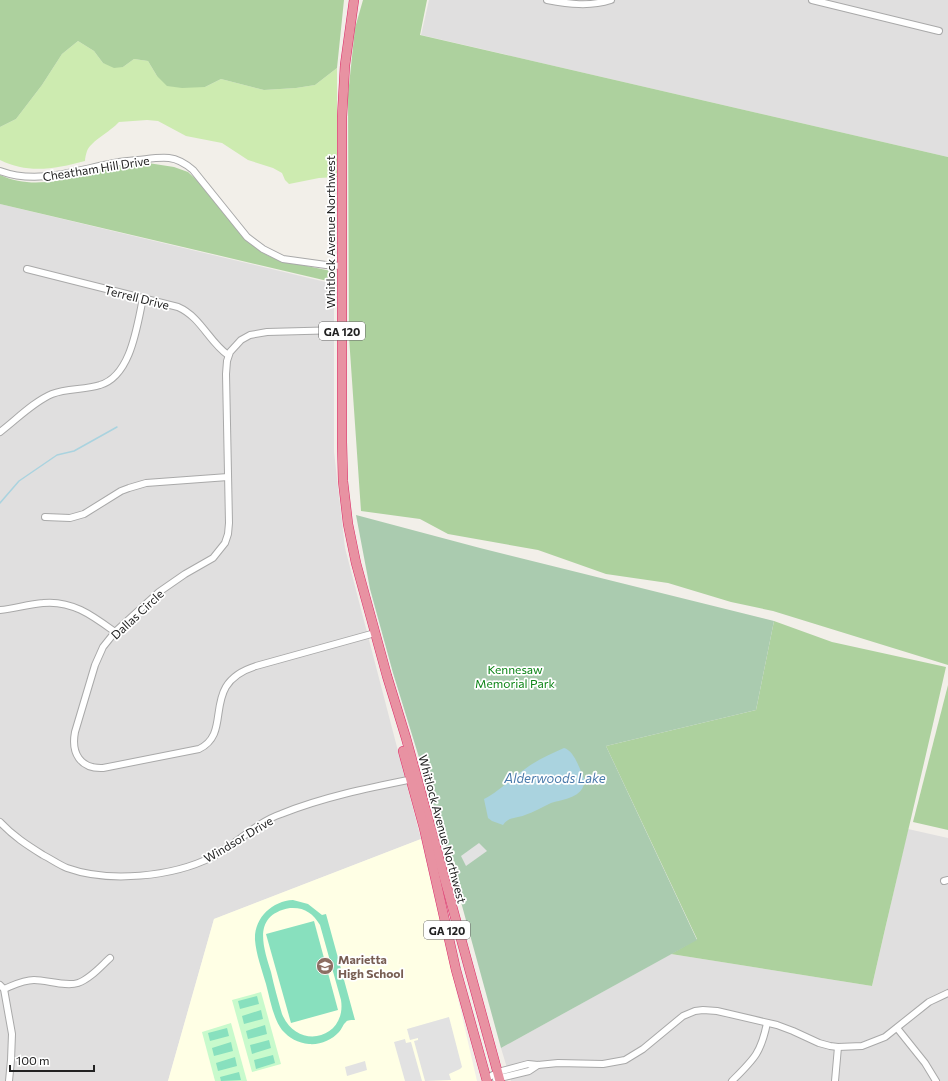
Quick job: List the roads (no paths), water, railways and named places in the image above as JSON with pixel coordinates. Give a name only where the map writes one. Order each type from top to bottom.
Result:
[{"type":"highway","name":"Whitlock Avenue Northwest","points":[[354,0],[347,50],[342,104],[342,442],[345,502],[356,563],[414,779],[499,1077]]},
{"type":"highway","name":"Whitlock Avenue Northwest","points":[[414,779],[456,970],[486,1080]]},
{"type":"street","points":[[547,0],[570,4],[591,5],[611,0]]},
{"type":"street","points":[[812,0],[939,30]]},
{"type":"street","name":"Cheatham Hill Drive","points":[[0,171],[12,175],[34,178],[65,174],[115,163],[155,158],[170,158],[182,162],[193,170],[247,237],[263,249],[283,259],[342,266]]},
{"type":"street","name":"Terrell Drive","points":[[27,269],[173,305],[187,311],[195,318],[220,349],[228,355]]},
{"type":"street","points":[[0,432],[38,402],[50,395],[63,391],[100,386],[112,380],[124,365],[130,350],[143,298]]},
{"type":"street","points":[[228,355],[232,348],[241,340],[256,333],[342,330]]},
{"type":"street","name":"Dallas Circle","points":[[228,355],[226,374],[229,529],[227,538],[222,548],[213,558],[166,586],[115,632],[103,647],[97,658],[74,738],[74,748],[79,759],[86,765],[94,768],[110,767],[194,751],[210,742],[216,730],[223,692],[229,682],[238,674],[256,666],[375,633]]},
{"type":"street","points":[[45,517],[70,518],[84,514],[125,489],[146,483],[228,477]]},
{"type":"street","points":[[0,610],[43,602],[59,603],[82,610],[115,632]]},
{"type":"street","name":"Windsor Drive","points":[[0,822],[10,833],[20,840],[66,868],[86,873],[111,876],[152,875],[175,871],[210,858],[260,824],[280,814],[347,793],[414,779]]},
{"type":"street","points":[[9,1081],[12,1034],[2,987],[26,981],[69,984],[77,983],[84,980],[110,958]]},
{"type":"street","points":[[486,1080],[530,1071],[538,1065],[558,1063],[603,1064],[624,1060],[643,1050],[683,1016],[696,1011],[717,1011],[767,1023],[786,1028],[819,1043],[838,1047],[866,1045],[880,1040],[929,1002],[948,993]]},
{"type":"street","points":[[732,1081],[756,1056],[762,1044],[767,1023]]},
{"type":"street","points":[[897,1028],[925,1063],[936,1081]]},
{"type":"street","points":[[836,1081],[838,1047]]},
{"type":"water","name":"Alderwoods Lake","points":[[564,748],[574,757],[585,780],[581,791],[567,799],[551,803],[522,816],[510,819],[503,825],[488,818],[484,799],[534,763]]},
{"type":"waterway","points":[[0,503],[19,481],[57,455],[74,451],[117,427]]},
{"type":"place","name":"Marietta High School","points":[[325,966]]},
{"type":"park label","name":"Kennesaw Memorial Park","points":[[515,676]]}]
